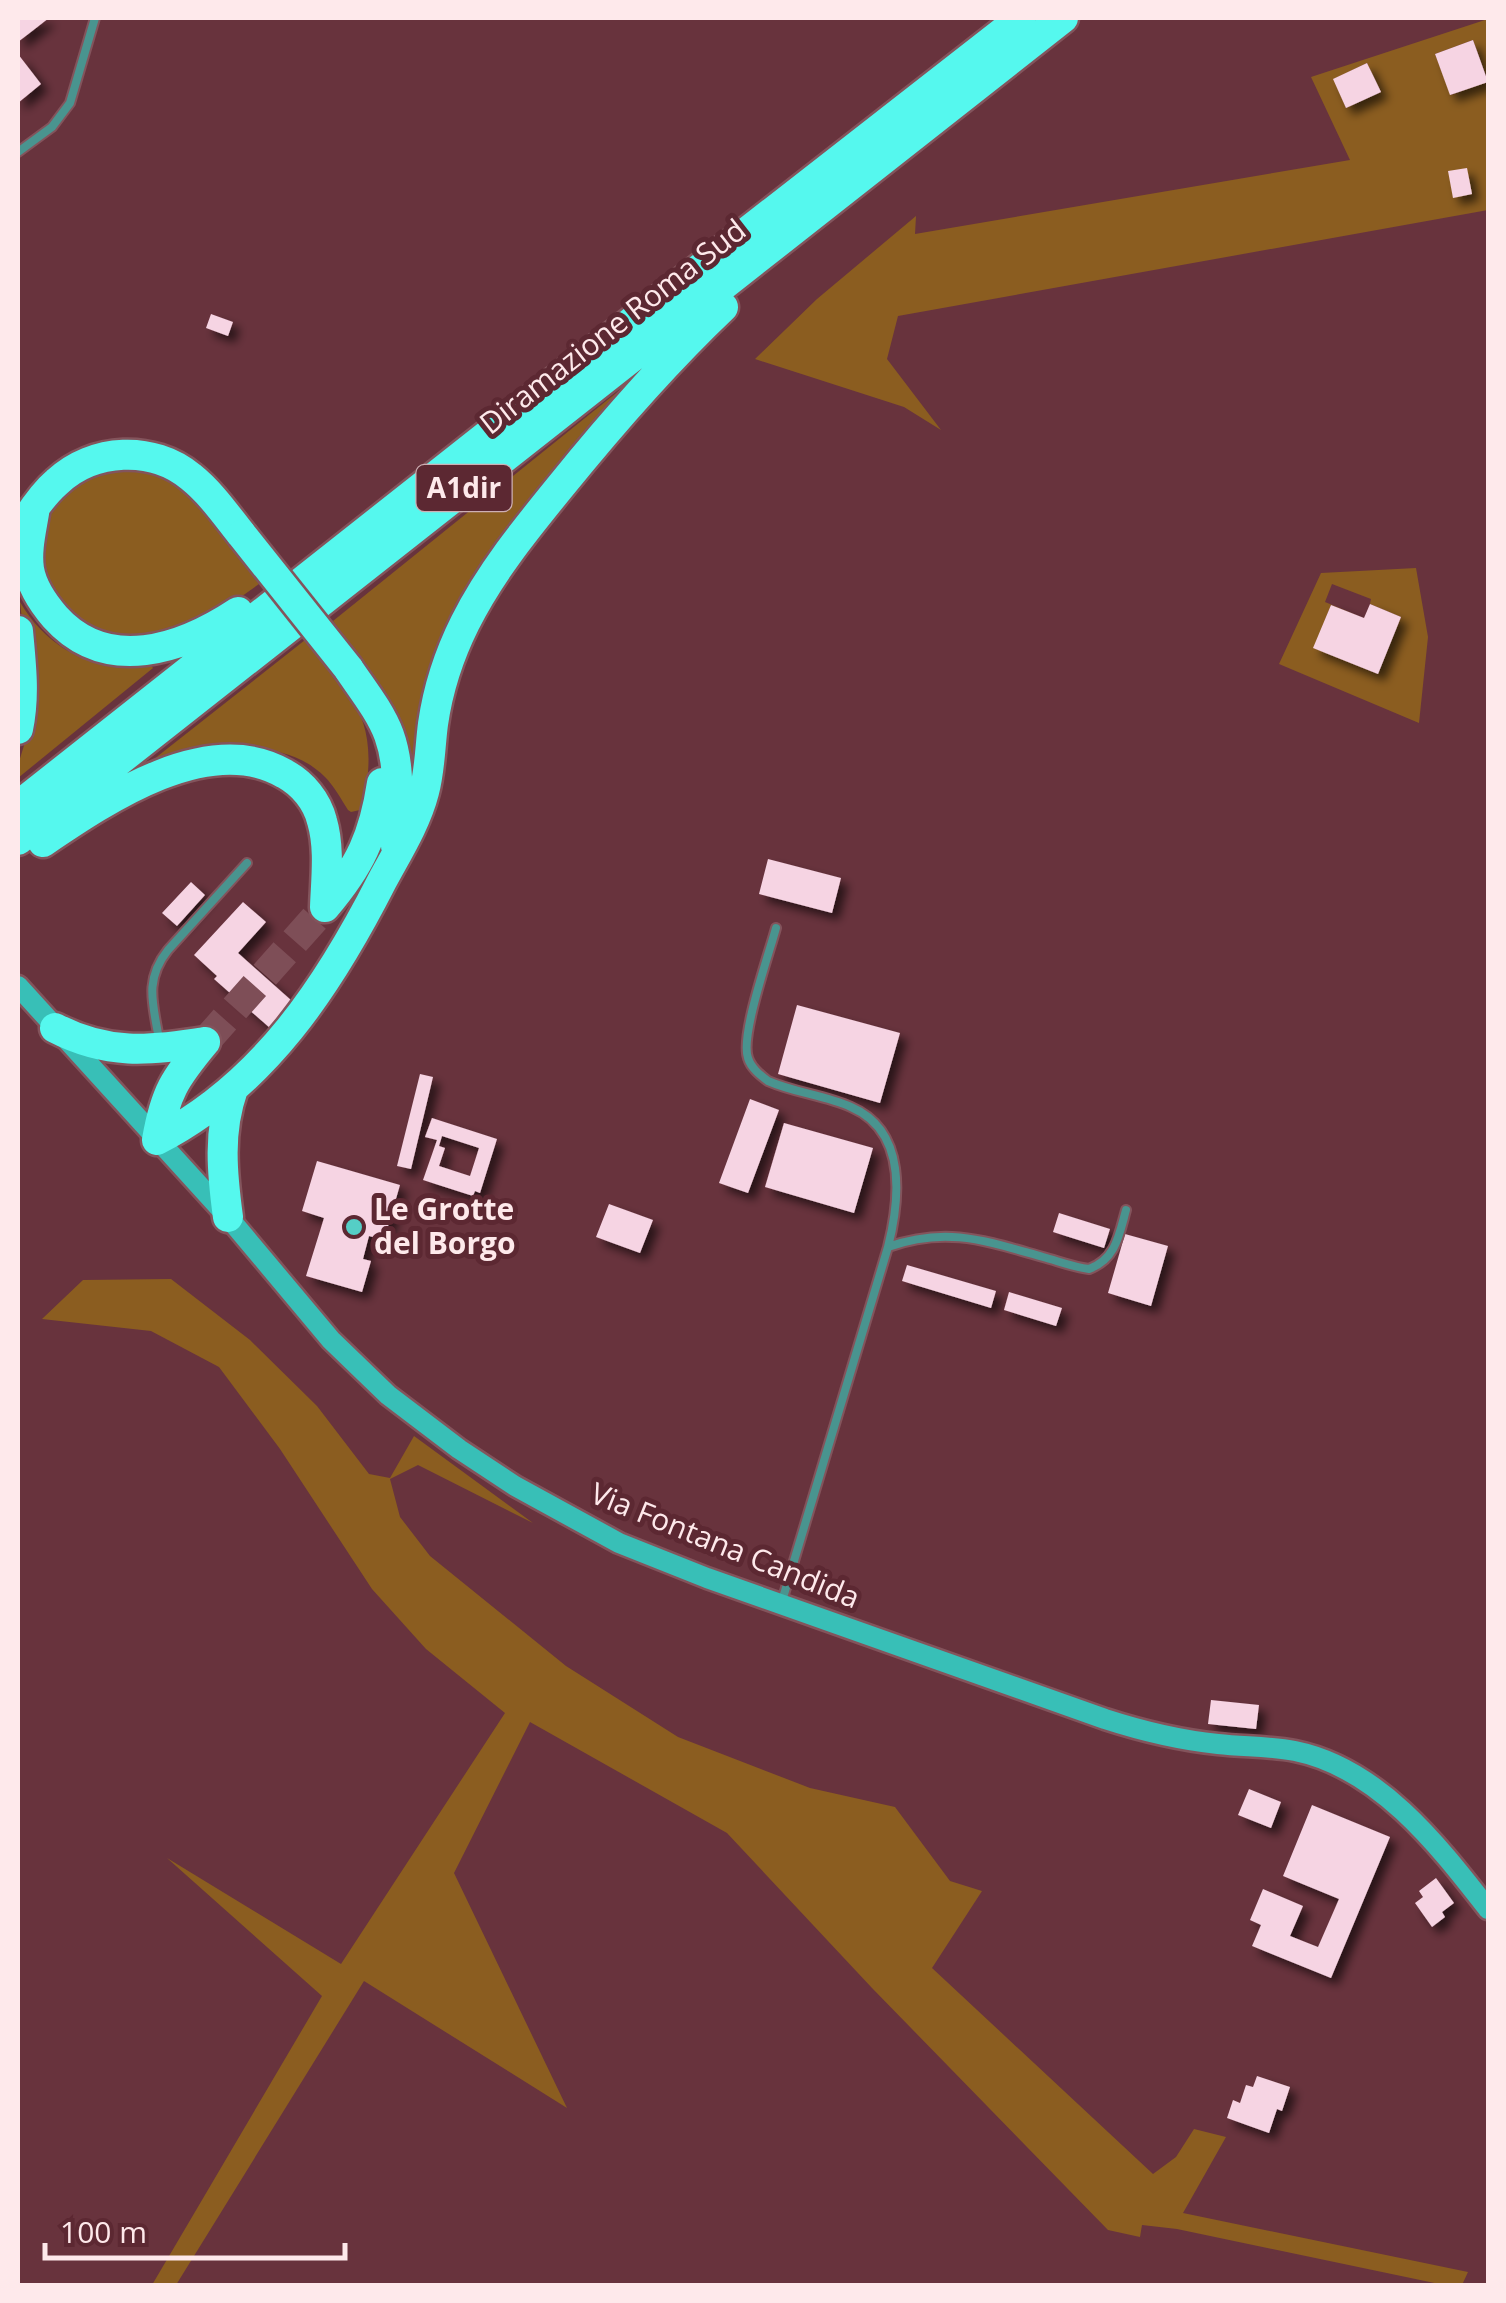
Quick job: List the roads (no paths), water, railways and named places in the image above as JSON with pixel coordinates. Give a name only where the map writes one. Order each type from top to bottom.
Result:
[{"type":"highway","name":"Diramazione Roma Sud","points":[[18,806],[1021,18]]},
{"type":"highway","name":"Diramazione Roma Sud","points":[[18,840],[1063,18]]},
{"type":"highway","points":[[158,1140],[199,1116],[233,1088],[296,1023],[347,948],[423,795],[436,705],[450,656],[473,608],[509,552],[595,444],[668,361],[726,303],[911,137]]},
{"type":"highway","points":[[34,508],[28,554],[30,572],[45,604],[66,628],[109,650],[171,645],[198,636],[238,612],[556,380]]},
{"type":"highway","points":[[18,536],[34,508],[58,480],[82,464],[114,456],[142,455],[170,462],[190,476],[214,500],[348,668],[378,714],[395,761],[396,854]]},
{"type":"highway","points":[[18,631],[22,683],[18,730]]},
{"type":"highway","points":[[18,859],[145,781],[193,764],[249,761],[265,764],[292,778],[316,804],[324,828],[325,907],[372,836],[389,736]]},
{"type":"highway","points":[[55,1028],[104,1047],[161,1048],[205,1042],[164,1101],[158,1140]]},
{"type":"highway","points":[[228,1217],[222,1143],[233,1088]]},
{"type":"main road","name":"Via Fontana Candida","points":[[18,986],[228,1217],[343,1353],[388,1395],[459,1449],[532,1496],[620,1543],[707,1578],[1140,1730],[1205,1742],[1294,1750],[1336,1764],[1374,1787],[1401,1811],[1488,1909]]},
{"type":"lane","points":[[18,152],[52,127],[65,111],[74,94],[94,18]]},
{"type":"lane","points":[[161,1048],[152,991],[157,966],[247,863]]},
{"type":"lane","points":[[776,928],[746,1037],[747,1056],[768,1081],[866,1115],[879,1127],[892,1154],[897,1186],[888,1247],[781,1605]]},
{"type":"lane","points":[[888,1247],[914,1238],[956,1236],[1089,1269],[1103,1264],[1112,1253],[1126,1210]]},
{"type":"tunnel","points":[[205,1042],[325,907]]},
{"type":"place","name":"Le Grotte del Borgo","points":[[354,1227]]}]
